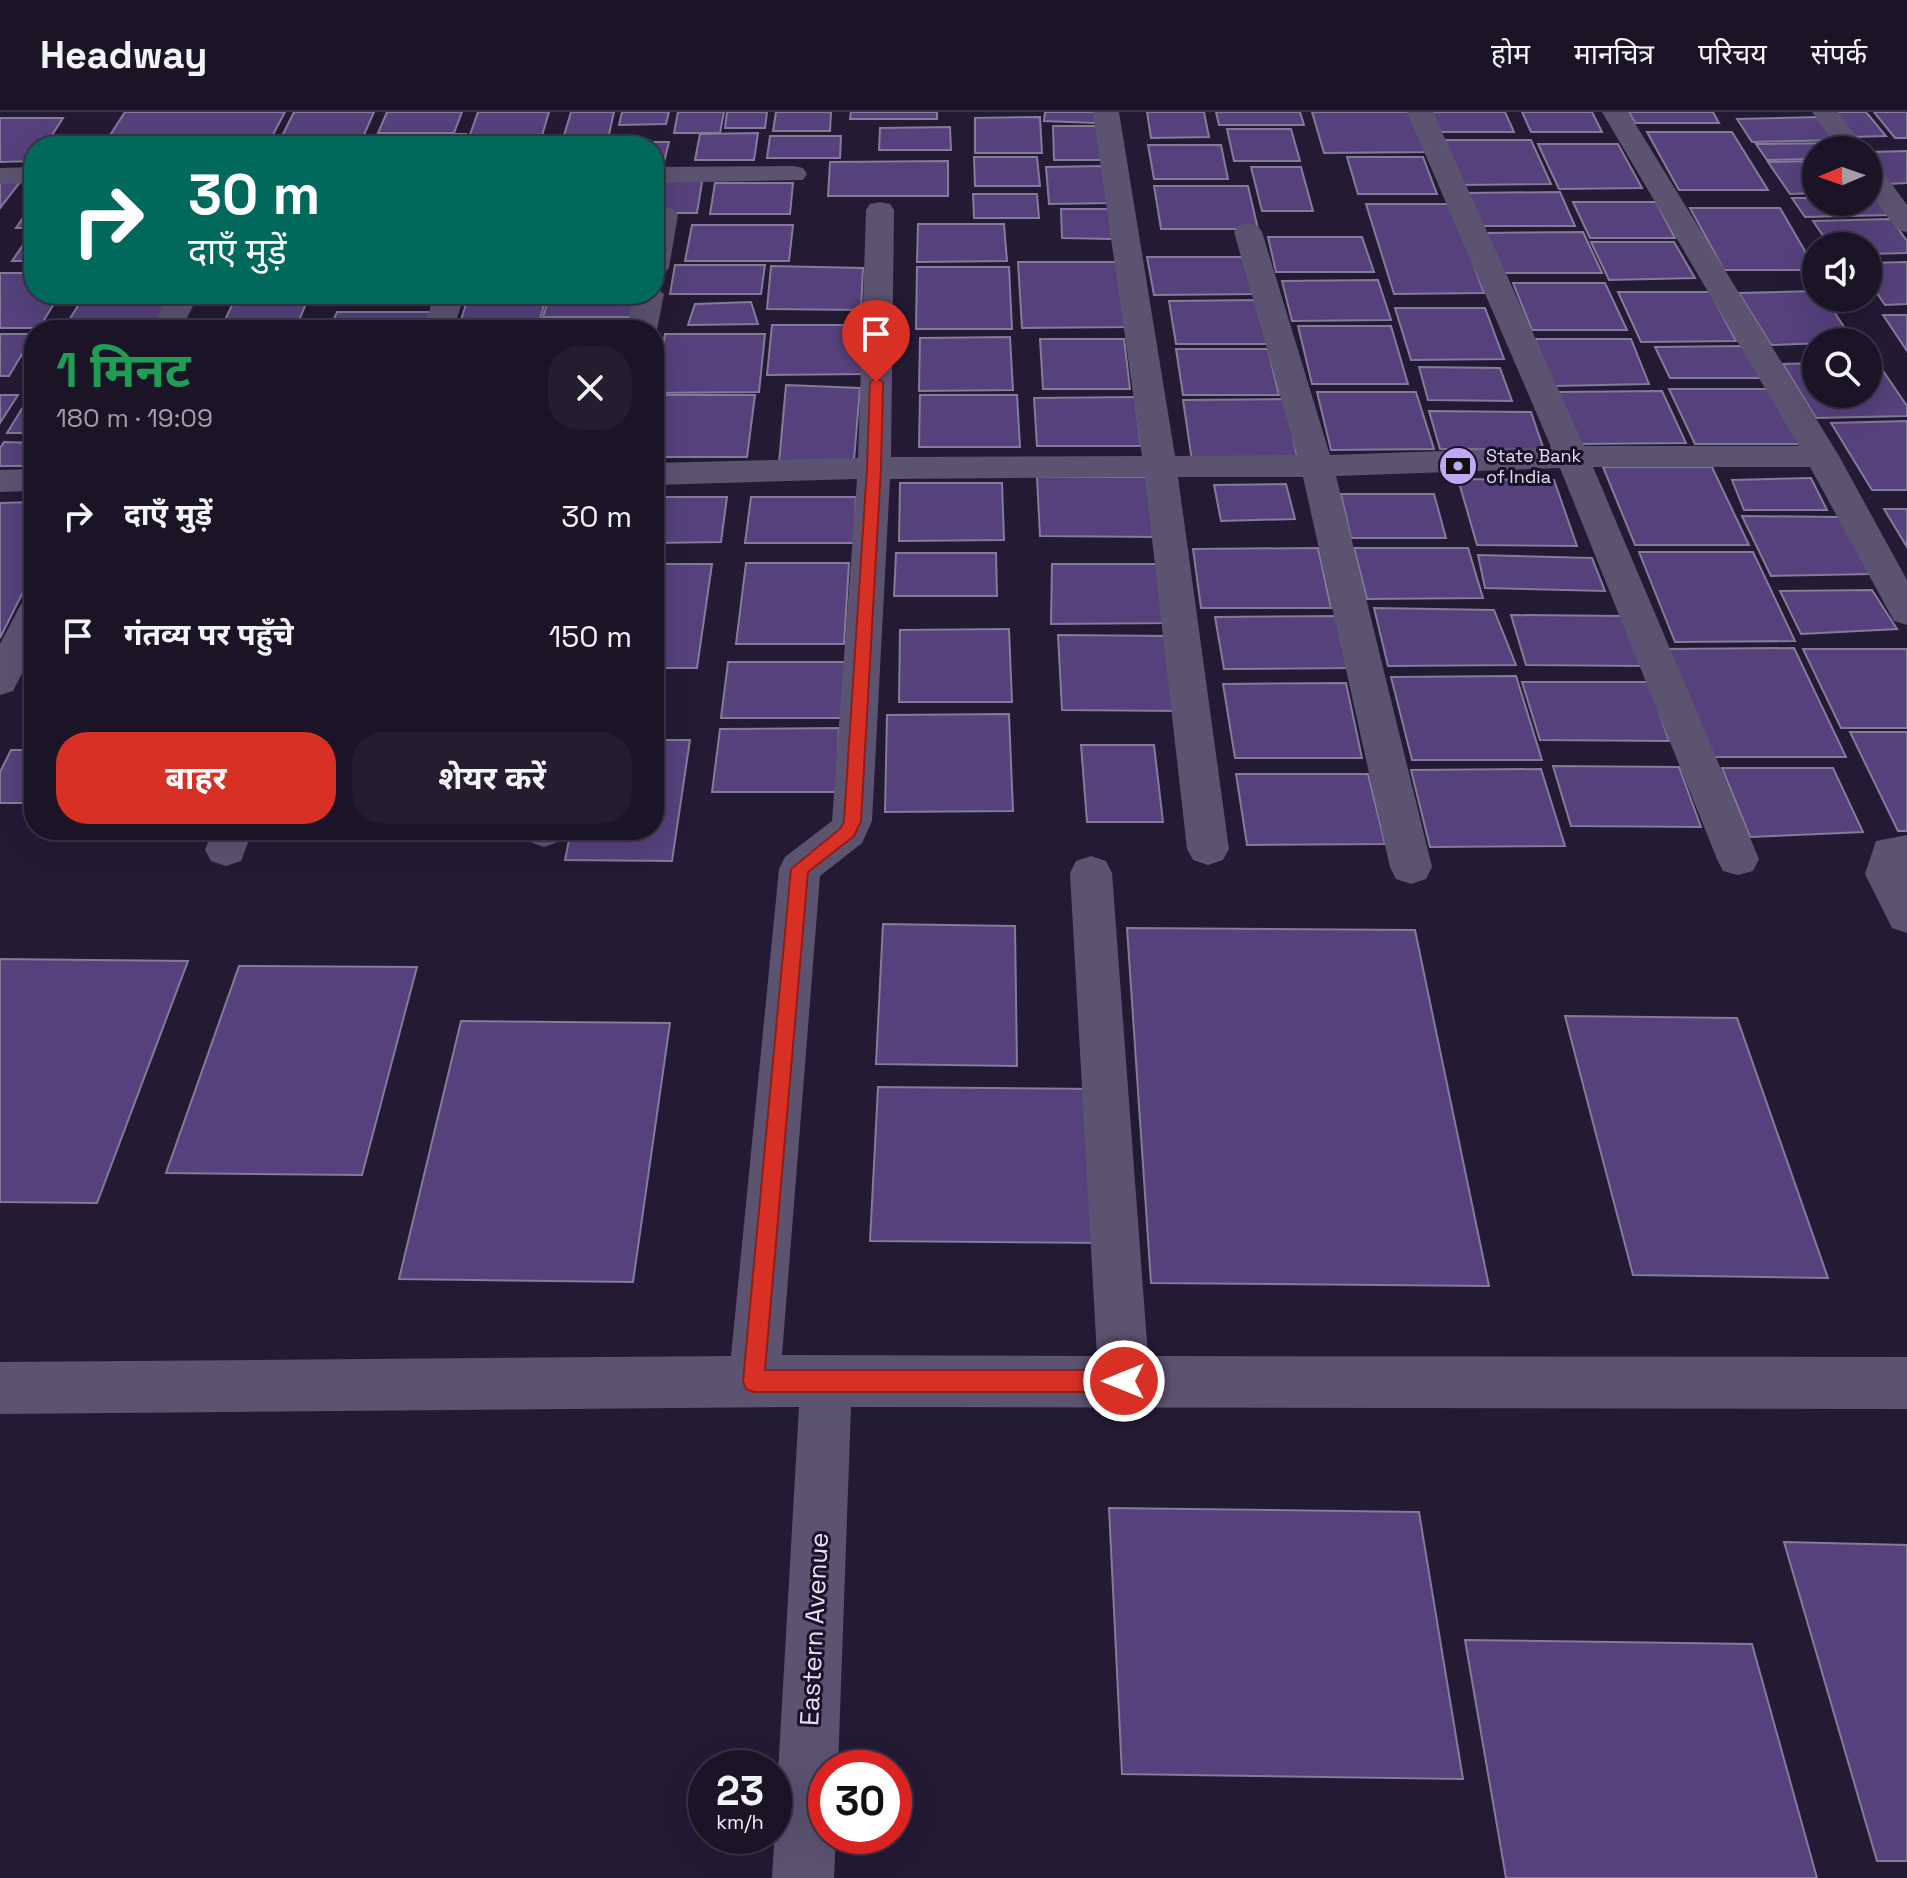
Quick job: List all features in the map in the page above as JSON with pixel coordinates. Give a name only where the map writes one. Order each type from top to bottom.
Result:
[{"type":"street","points":[[1106,112],[1160,466],[1208,849]]},
{"type":"street","points":[[1420,112],[1572,457],[1738,859]]},
{"type":"street","points":[[1615,112],[1823,456],[1907,612]]},
{"type":"street","points":[[1825,112],[1843,136]]},
{"type":"street","points":[[664,175],[793,174]]},
{"type":"street","points":[[0,176],[24,175]]},
{"type":"street","points":[[1882,190],[1907,224]]},
{"type":"street","points":[[754,1381],[800,869],[848,832],[852,821],[874,468],[880,210]]},
{"type":"street","points":[[1248,232],[1317,466],[1411,867]]},
{"type":"street","points":[[664,474],[874,468],[1317,466],[1572,457],[1823,456]]},
{"type":"street","points":[[0,481],[24,480]]},
{"type":"street","points":[[0,681],[24,633]]},
{"type":"street","points":[[1907,851],[1891,852],[1886,874],[1907,916]]},
{"type":"street","points":[[1091,873],[1124,1381]]},
{"type":"street","points":[[0,1388],[754,1381],[1907,1383]]},
{"type":"street","name":"Eastern Avenue","points":[[803,1878],[826,1381]]},
{"type":"building","points":[[125,112],[285,112],[272,136],[109,136]]},
{"type":"building","points":[[294,112],[374,112],[364,136],[282,136]]},
{"type":"building","points":[[387,112],[462,112],[454,133],[378,133]]},
{"type":"building","points":[[478,112],[549,112],[542,136],[470,136]]},
{"type":"building","points":[[571,112],[614,112],[609,136],[564,136]]},
{"type":"building","points":[[622,112],[669,112],[666,124],[619,125]]},
{"type":"building","points":[[678,112],[724,112],[720,133],[674,133]]},
{"type":"building","points":[[727,112],[767,112],[765,128],[725,128]]},
{"type":"building","points":[[776,112],[831,112],[830,131],[773,131]]},
{"type":"building","points":[[851,112],[937,112],[937,119],[850,119]]},
{"type":"building","points":[[1045,112],[1096,112],[1095,123],[1044,121]]},
{"type":"building","points":[[1147,112],[1204,112],[1209,137],[1151,138]]},
{"type":"building","points":[[1216,112],[1300,112],[1304,125],[1219,125]]},
{"type":"building","points":[[1312,112],[1411,112],[1427,152],[1324,153]]},
{"type":"building","points":[[1432,112],[1505,112],[1514,132],[1440,132]]},
{"type":"building","points":[[1522,112],[1592,112],[1602,132],[1531,132]]},
{"type":"building","points":[[1629,112],[1713,112],[1719,123],[1635,123]]},
{"type":"building","points":[[1832,112],[1866,112],[1886,136],[1882,136],[1850,136]]},
{"type":"building","points":[[1874,112],[1907,112],[1907,138],[1895,138]]},
{"type":"building","points":[[1040,117],[1042,153],[975,153],[975,118]]},
{"type":"building","points":[[1819,117],[1833,136],[1802,136],[1802,141],[1752,142],[1737,119]]},
{"type":"building","points":[[0,118],[63,118],[51,136],[24,136],[24,161],[0,162]]},
{"type":"building","points":[[1053,126],[1100,126],[1103,160],[1054,160]]},
{"type":"building","points":[[950,127],[951,150],[879,150],[880,128]]},
{"type":"building","points":[[1227,129],[1291,129],[1300,161],[1234,161]]},
{"type":"building","points":[[1647,132],[1732,132],[1768,190],[1679,190]]},
{"type":"building","points":[[758,133],[754,160],[695,160],[700,134]]},
{"type":"building","points":[[394,134],[466,134],[465,136]]},
{"type":"building","points":[[770,136],[841,136],[840,158],[767,158]]},
{"type":"building","points":[[1445,140],[1531,140],[1551,184],[1462,185]]},
{"type":"building","points":[[664,142],[669,142],[664,162]]},
{"type":"building","points":[[1802,143],[1802,159],[1767,160],[1756,144]]},
{"type":"building","points":[[1538,144],[1618,144],[1642,188],[1559,189]]},
{"type":"building","points":[[1148,145],[1221,145],[1228,179],[1154,179]]},
{"type":"building","points":[[1907,151],[1907,183],[1888,184],[1882,176],[1882,152]]},
{"type":"building","points":[[974,157],[1037,157],[1040,186],[975,186]]},
{"type":"building","points":[[1347,157],[1423,157],[1437,194],[1358,194]]},
{"type":"building","points":[[948,161],[948,196],[828,196],[830,162]]},
{"type":"building","points":[[1802,161],[1802,194],[1790,194],[1768,162]]},
{"type":"building","points":[[1105,166],[1111,203],[1049,204],[1046,167]]},
{"type":"building","points":[[1251,167],[1301,167],[1313,211],[1262,211]]},
{"type":"building","points":[[664,176],[703,176],[697,213],[664,213]]},
{"type":"building","points":[[0,180],[21,181],[0,208]]},
{"type":"building","points":[[715,183],[793,183],[790,214],[710,214]]},
{"type":"building","points":[[1154,186],[1248,186],[1258,229],[1161,229]]},
{"type":"building","points":[[1560,192],[1575,226],[1480,226],[1467,193]]},
{"type":"building","points":[[973,194],[1037,194],[1039,218],[974,218]]},
{"type":"building","points":[[1792,198],[1802,198],[1802,213]]},
{"type":"building","points":[[1573,202],[1656,202],[1675,238],[1590,238]]},
{"type":"building","points":[[1366,204],[1451,204],[1484,293],[1394,294]]},
{"type":"building","points":[[1690,208],[1780,208],[1802,246],[1802,270],[1724,270]]},
{"type":"building","points":[[1061,209],[1110,209],[1112,239],[1062,238]]},
{"type":"building","points":[[24,216],[24,228],[16,228]]},
{"type":"building","points":[[1891,219],[1907,241],[1907,253],[1882,254],[1882,232],[1820,232],[1813,221]]},
{"type":"building","points":[[918,224],[1004,224],[1007,261],[917,262]]},
{"type":"building","points":[[692,225],[793,225],[789,261],[685,261]]},
{"type":"building","points":[[1583,232],[1602,273],[1502,273],[1486,233]]},
{"type":"building","points":[[1268,237],[1362,237],[1374,272],[1276,272]]},
{"type":"building","points":[[1591,242],[1674,242],[1695,278],[1609,280]]},
{"type":"building","points":[[24,244],[24,261],[12,261]]},
{"type":"building","points":[[1147,257],[1249,257],[1257,294],[1154,295]]},
{"type":"building","points":[[1018,262],[1118,262],[1127,327],[1022,328]]},
{"type":"building","points":[[1907,262],[1907,304],[1885,305],[1882,301],[1882,263]]},
{"type":"building","points":[[675,265],[765,265],[761,294],[670,294]]},
{"type":"building","points":[[771,266],[863,268],[861,310],[767,309]]},
{"type":"building","points":[[917,267],[1009,267],[1012,329],[916,329]]},
{"type":"building","points":[[0,273],[24,273],[24,304],[54,304],[44,320],[24,320],[24,328],[0,328]]},
{"type":"building","points":[[1378,280],[1391,320],[1292,321],[1282,281]]},
{"type":"building","points":[[1513,283],[1605,283],[1627,330],[1532,330]]},
{"type":"building","points":[[1802,291],[1802,312],[1834,312],[1845,328],[1802,328],[1802,344],[1771,345],[1739,293]]},
{"type":"building","points":[[1618,292],[1710,292],[1736,341],[1641,342]]},
{"type":"building","points":[[1259,300],[1268,344],[1176,344],[1169,301]]},
{"type":"building","points":[[751,302],[758,324],[688,325],[695,304]]},
{"type":"building","points":[[79,304],[170,304],[161,320],[69,320]]},
{"type":"building","points":[[233,304],[306,304],[299,320],[225,320]]},
{"type":"building","points":[[466,304],[544,304],[540,320],[461,320]]},
{"type":"building","points":[[547,304],[641,304],[639,317],[543,317]]},
{"type":"building","points":[[1395,308],[1485,308],[1504,359],[1411,360]]},
{"type":"building","points":[[337,312],[432,312],[429,320],[333,320]]},
{"type":"building","points":[[1883,315],[1907,315],[1907,351]]},
{"type":"building","points":[[772,325],[867,325],[865,374],[767,375]]},
{"type":"building","points":[[1298,326],[1391,326],[1408,384],[1312,384]]},
{"type":"building","points":[[0,334],[24,334],[24,351],[9,376],[0,376]]},
{"type":"building","points":[[665,334],[765,334],[759,392],[664,393]]},
{"type":"building","points":[[1010,337],[1013,390],[919,391],[920,338]]},
{"type":"building","points":[[1040,339],[1124,339],[1130,389],[1043,389]]},
{"type":"building","points":[[1535,339],[1631,339],[1649,384],[1554,386]]},
{"type":"building","points":[[1744,346],[1761,378],[1670,378],[1655,347]]},
{"type":"building","points":[[1176,349],[1268,349],[1279,395],[1183,395]]},
{"type":"building","points":[[1802,363],[1802,395],[1783,364]]},
{"type":"building","points":[[1419,367],[1500,368],[1512,401],[1428,400]]},
{"type":"building","points":[[1882,369],[1907,406],[1907,416],[1816,418],[1810,408],[1882,408]]},
{"type":"building","points":[[786,385],[860,388],[854,460],[779,463]]},
{"type":"building","points":[[1669,389],[1772,389],[1802,444],[1695,444]]},
{"type":"building","points":[[1662,391],[1686,443],[1578,444],[1557,392]]},
{"type":"building","points":[[1317,392],[1416,392],[1434,449],[1331,450]]},
{"type":"building","points":[[0,395],[18,395],[0,423]]},
{"type":"building","points":[[664,395],[755,395],[747,457],[664,457]]},
{"type":"building","points":[[920,395],[1017,395],[1020,447],[919,447]]},
{"type":"building","points":[[1135,397],[1141,446],[1037,446],[1034,398]]},
{"type":"building","points":[[1285,399],[1298,461],[1192,461],[1183,400]]},
{"type":"building","points":[[24,405],[24,433],[7,433]]},
{"type":"building","points":[[1429,411],[1531,412],[1544,450],[1440,449]]},
{"type":"building","points":[[1907,421],[1907,490],[1872,490],[1831,423]]},
{"type":"building","points":[[4,442],[24,443],[24,466],[0,466],[0,448]]},
{"type":"building","points":[[1603,467],[1712,467],[1749,545],[1635,545]]},
{"type":"building","points":[[1037,477],[1148,477],[1154,537],[1040,536]]},
{"type":"building","points":[[1811,478],[1827,510],[1744,510],[1732,480]]},
{"type":"building","points":[[1458,479],[1554,480],[1577,546],[1477,545]]},
{"type":"building","points":[[900,483],[1002,483],[1004,540],[899,541]]},
{"type":"building","points":[[1286,484],[1295,519],[1221,521],[1214,485]]},
{"type":"building","points":[[1341,494],[1434,494],[1446,538],[1351,538]]},
{"type":"building","points":[[664,497],[727,497],[721,542],[664,543]]},
{"type":"building","points":[[751,497],[856,497],[854,543],[745,543]]},
{"type":"building","points":[[24,502],[24,590],[0,638],[0,503]]},
{"type":"building","points":[[1884,509],[1907,509],[1907,547]]},
{"type":"building","points":[[1742,516],[1839,517],[1871,574],[1771,576]]},
{"type":"building","points":[[1318,548],[1331,608],[1201,608],[1193,549]]},
{"type":"building","points":[[1354,548],[1468,548],[1483,598],[1367,599]]},
{"type":"building","points":[[1639,552],[1753,552],[1795,641],[1675,642]]},
{"type":"building","points":[[896,553],[996,553],[997,596],[894,596]]},
{"type":"building","points":[[1478,555],[1592,558],[1605,591],[1485,588]]},
{"type":"building","points":[[746,563],[849,563],[844,644],[736,644]]},
{"type":"building","points":[[664,564],[712,564],[697,668],[664,668]]},
{"type":"building","points":[[1052,564],[1163,564],[1170,623],[1051,624]]},
{"type":"building","points":[[1872,590],[1897,629],[1801,634],[1780,591]]},
{"type":"building","points":[[1374,608],[1494,610],[1516,665],[1388,666]]},
{"type":"building","points":[[1511,615],[1625,616],[1642,666],[1526,665]]},
{"type":"building","points":[[1342,616],[1354,668],[1224,669],[1215,617]]},
{"type":"building","points":[[1009,629],[1012,702],[899,702],[900,630]]},
{"type":"building","points":[[1058,635],[1172,636],[1180,711],[1062,710]]},
{"type":"building","points":[[1794,648],[1846,757],[1712,757],[1667,649]]},
{"type":"building","points":[[1803,649],[1907,649],[1907,728],[1841,728]]},
{"type":"building","points":[[728,662],[850,662],[847,718],[721,718]]},
{"type":"building","points":[[1516,676],[1542,760],[1412,760],[1391,677]]},
{"type":"building","points":[[1522,682],[1649,682],[1669,741],[1540,740]]},
{"type":"building","points":[[1346,683],[1362,758],[1235,758],[1223,684]]},
{"type":"building","points":[[1009,714],[1013,811],[885,812],[887,715]]},
{"type":"building","points":[[839,728],[837,792],[712,792],[720,729]]},
{"type":"building","points":[[1850,732],[1907,732],[1907,831],[1898,831]]},
{"type":"building","points":[[664,740],[690,740],[672,861],[565,860],[569,840],[664,840]]},
{"type":"building","points":[[1081,745],[1154,745],[1163,822],[1087,822]]},
{"type":"building","points":[[11,750],[24,750],[24,803],[0,803],[0,772]]},
{"type":"building","points":[[1553,766],[1679,767],[1701,827],[1571,826]]},
{"type":"building","points":[[1722,768],[1833,768],[1863,832],[1750,837]]},
{"type":"building","points":[[1541,769],[1565,846],[1430,847],[1411,770]]},
{"type":"building","points":[[1236,774],[1368,774],[1385,844],[1247,845]]},
{"type":"building","points":[[883,924],[1015,926],[1017,1066],[876,1064]]},
{"type":"building","points":[[1127,928],[1415,930],[1489,1286],[1151,1283]]},
{"type":"building","points":[[0,959],[188,961],[97,1203],[0,1202]]},
{"type":"building","points":[[239,966],[417,967],[362,1175],[166,1173]]},
{"type":"building","points":[[1565,1016],[1737,1018],[1828,1278],[1633,1275]]},
{"type":"building","points":[[461,1021],[670,1023],[633,1282],[399,1279]]},
{"type":"building","points":[[878,1087],[1097,1089],[1105,1243],[870,1241]]},
{"type":"building","points":[[1109,1508],[1419,1512],[1463,1779],[1122,1774]]},
{"type":"building","points":[[1784,1542],[1907,1545],[1907,1861],[1877,1861]]},
{"type":"building","points":[[1465,1640],[1752,1644],[1817,1878],[1506,1878]]},
{"type":"place","name":"State Bank of India","points":[[1458,466]]},
{"type":"route","points":[[876,382],[874,468],[852,821],[848,832],[800,869],[754,1381],[1124,1381]]}]
